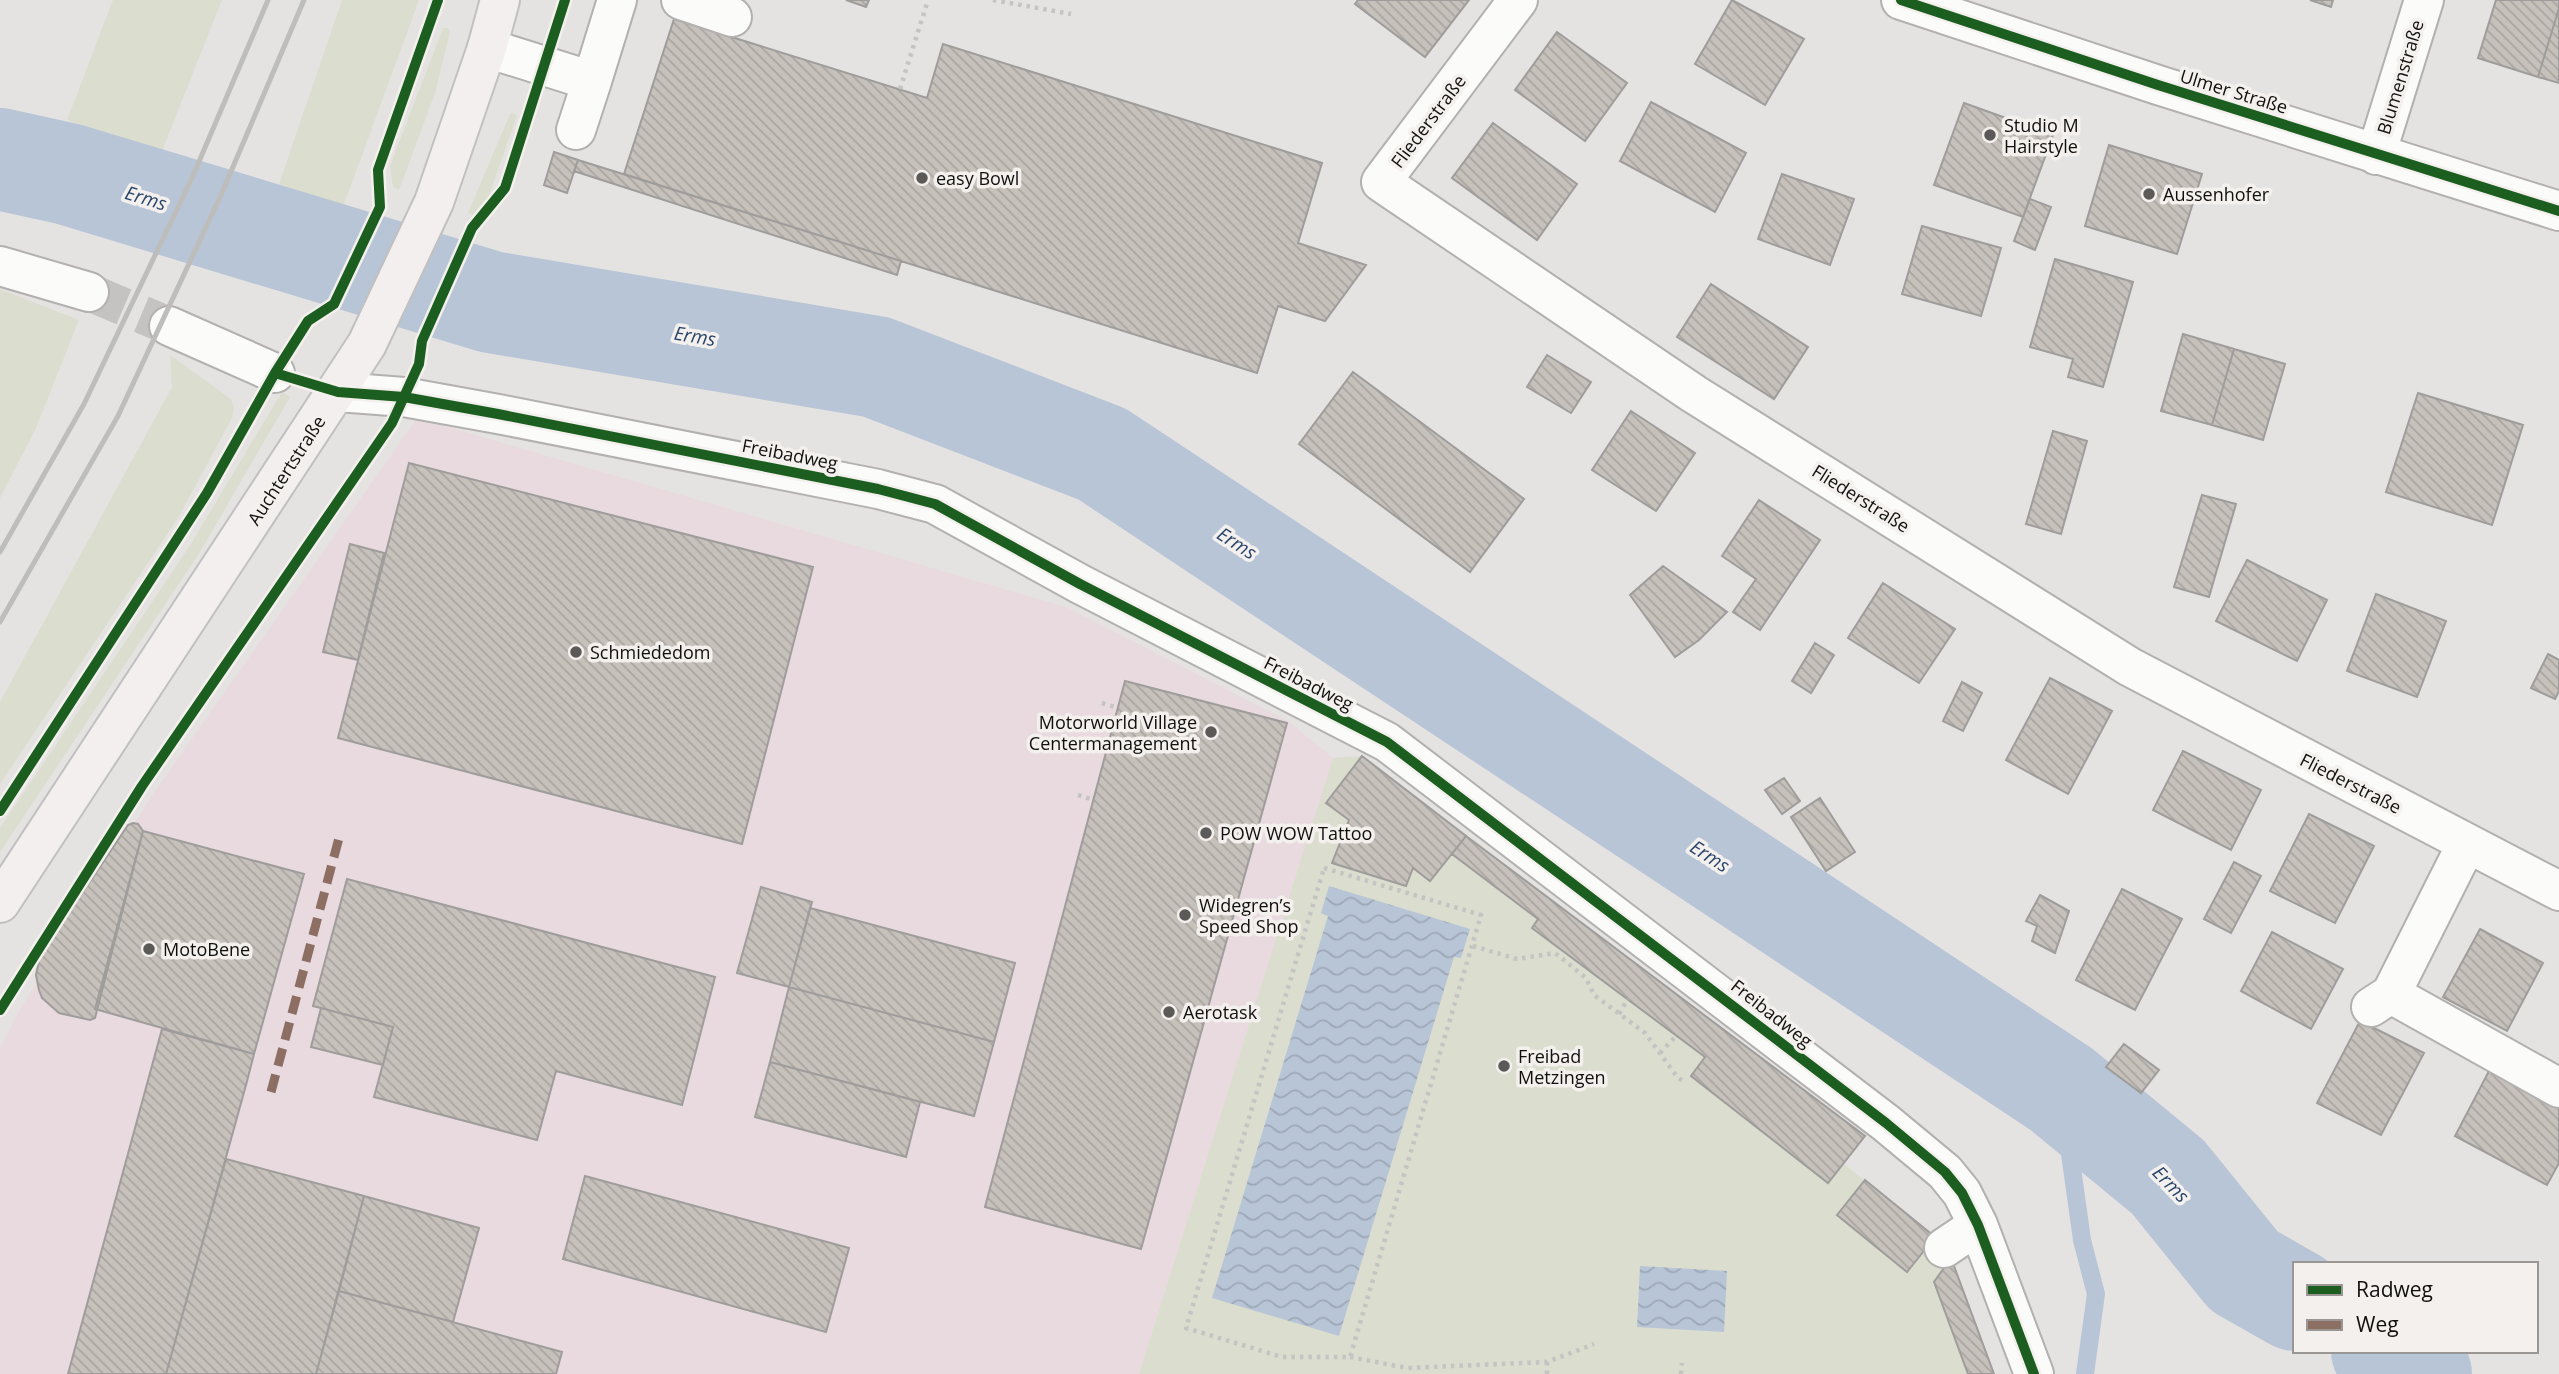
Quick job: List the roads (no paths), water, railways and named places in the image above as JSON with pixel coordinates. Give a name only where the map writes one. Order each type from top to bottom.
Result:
[{"type":"main road","name":"Auchtertstraße","points":[[0,903],[338,392],[367,344],[434,202],[487,48],[500,0]]},
{"type":"street","points":[[576,130],[617,0]]},
{"type":"street","points":[[681,0],[732,17]]},
{"type":"street","name":"Fliederstraße","points":[[1518,0],[1381,182],[1694,394],[2130,667],[2559,891]]},
{"type":"street","name":"Ulmer Straße","points":[[1900,0],[2144,81],[2559,211]]},
{"type":"street","name":"Blumenstraße","points":[[2376,155],[2424,0]]},
{"type":"street","points":[[487,48],[592,81]]},
{"type":"street","points":[[0,266],[89,292]]},
{"type":"street","points":[[169,327],[275,373]]},
{"type":"street","name":"Freibadweg","points":[[338,392],[404,397],[498,414],[878,489],[935,504],[1080,584],[1387,742],[1945,1172],[1962,1193],[1978,1225],[2034,1374]]},
{"type":"street","points":[[2466,843],[2381,1000],[2559,1088]]},
{"type":"street","points":[[1944,1248],[1978,1225]]},
{"type":"water","points":[[1329,886],[1470,929],[1461,958],[1454,957],[1339,1336],[1212,1298],[1328,916],[1321,913]]},
{"type":"water","points":[[1640,1266],[1727,1271],[1724,1332],[1637,1327]]},
{"type":"waterway","name":"Erms","points":[[0,159],[68,174],[491,302],[876,367],[1102,454],[2061,1089],[2168,1177],[2244,1271],[2293,1299]]},
{"type":"waterway","points":[[2061,1089],[2082,1240],[2096,1294],[2085,1374]]},
{"type":"waterway","name":"Erms","points":[[2385,1353],[2421,1374]]},
{"type":"tunnel","points":[[89,292],[169,326]]},
{"type":"railway","points":[[0,552],[84,404],[192,178],[268,0]]},
{"type":"railway","points":[[0,622],[118,416],[221,195],[304,0]]},
{"type":"place","name":"Studio M Hairstyle","points":[[1990,135]]},
{"type":"place","name":"easy Bowl","points":[[922,178]]},
{"type":"place","name":"Aussenhofer","points":[[2149,194]]},
{"type":"place","name":"Schmiededom","points":[[576,652]]},
{"type":"place","name":"Motorworld Village Centermanagement","points":[[1211,732]]},
{"type":"place","name":"POW WOW Tattoo","points":[[1206,833]]},
{"type":"place","name":"Widegren’s Speed Shop","points":[[1185,915]]},
{"type":"place","name":"MotoBene","points":[[149,949]]},
{"type":"place","name":"Aerotask","points":[[1169,1012]]},
{"type":"place","name":"Freibad Metzingen","points":[[1504,1066]]}]
